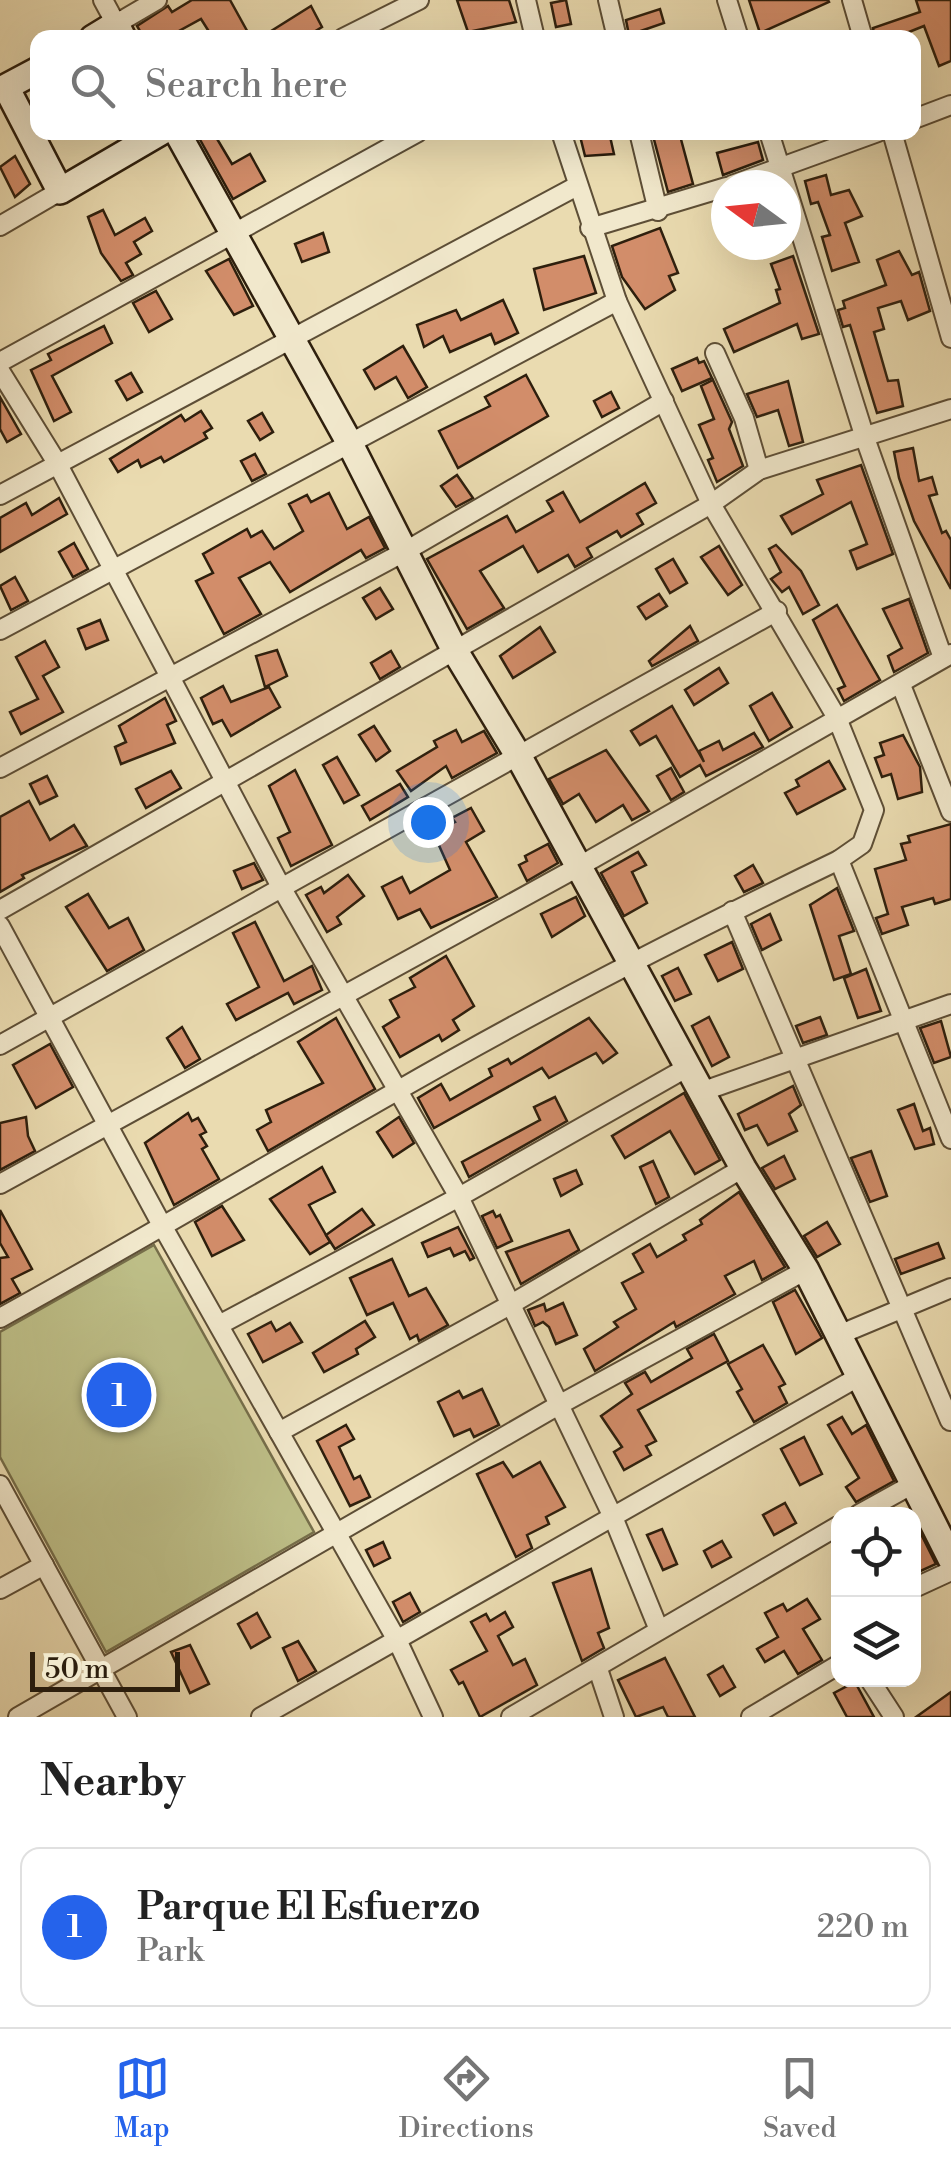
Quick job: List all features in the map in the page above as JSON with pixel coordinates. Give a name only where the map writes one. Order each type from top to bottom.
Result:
[{"type":"street","points":[[103,0],[119,30]]},
{"type":"street","points":[[121,30],[158,0]]},
{"type":"street","points":[[359,30],[419,0]]},
{"type":"street","points":[[526,0],[533,30]]},
{"type":"street","points":[[608,0],[614,30]]},
{"type":"street","points":[[727,0],[736,30]]},
{"type":"street","points":[[852,0],[861,30]]},
{"type":"street","points":[[30,74],[3,89],[30,138]]},
{"type":"street","points":[[921,116],[951,105]]},
{"type":"street","points":[[31,140],[60,192]]},
{"type":"street","points":[[0,226],[148,140]]},
{"type":"street","points":[[182,140],[349,442],[455,651],[520,756],[743,1168],[841,1334],[951,1559]]},
{"type":"street","points":[[0,362],[403,140]]},
{"type":"street","points":[[0,1318],[164,1229],[397,1090],[732,912],[839,860],[862,844],[874,810],[837,718],[777,610],[711,504],[617,300],[563,140]]},
{"type":"street","points":[[641,140],[658,211]]},
{"type":"street","points":[[0,1184],[578,866],[947,656],[865,438],[772,140]]},
{"type":"street","points":[[775,170],[856,140]]},
{"type":"street","points":[[894,140],[951,338]]},
{"type":"street","points":[[0,495],[291,335],[576,186]]},
{"type":"street","points":[[590,228],[711,192]]},
{"type":"street","points":[[0,630],[617,300]]},
{"type":"street","points":[[715,353],[744,418],[758,470]]},
{"type":"street","points":[[0,372],[57,464],[281,887],[459,1198],[613,1517],[659,1630]]},
{"type":"street","points":[[0,768],[404,552],[664,402]]},
{"type":"street","points":[[0,910],[711,504],[758,470],[951,408]]},
{"type":"street","points":[[0,1045],[777,610]]},
{"type":"street","points":[[901,685],[951,812]]},
{"type":"street","points":[[839,860],[901,1024],[951,1139]]},
{"type":"street","points":[[732,912],[950,1422]]},
{"type":"street","points":[[0,926],[164,1229],[398,1642],[434,1717]]},
{"type":"street","points":[[701,1092],[951,1004]]},
{"type":"street","points":[[219,1325],[459,1198],[688,1067]]},
{"type":"street","points":[[280,1432],[508,1306],[743,1168]]},
{"type":"street","points":[[18,1717],[338,1536],[557,1406],[806,1270]]},
{"type":"street","points":[[841,1334],[951,1288]]},
{"type":"street","points":[[261,1717],[860,1376]]},
{"type":"street","points":[[871,1507],[914,1482]]},
{"type":"street","points":[[0,1485],[127,1717]]},
{"type":"street","points":[[511,1717],[831,1530]]},
{"type":"street","points":[[0,1588],[44,1565]]},
{"type":"street","points":[[921,1585],[951,1571]]},
{"type":"street","points":[[598,1669],[614,1717]]},
{"type":"street","points":[[751,1717],[831,1670]]},
{"type":"street","points":[[875,1687],[894,1717]]},
{"type":"green space","points":[[154,1245],[314,1532],[106,1652],[0,1457],[0,1332]]},
{"type":"building","points":[[192,0],[230,0],[247,30],[208,30],[201,19],[181,30],[139,30],[137,26],[168,6],[172,12]]},
{"type":"building","points":[[457,0],[509,0],[516,22],[467,30]]},
{"type":"building","points":[[566,0],[571,24],[556,27],[551,3]]},
{"type":"building","points":[[749,0],[829,2],[767,30],[759,30]]},
{"type":"building","points":[[916,0],[951,0],[951,61],[939,66],[924,26],[914,30],[873,30],[920,12]]},
{"type":"building","points":[[311,6],[322,27],[317,30],[273,30]]},
{"type":"building","points":[[660,9],[664,23],[628,30],[626,20]]},
{"type":"building","points":[[200,140],[218,140],[232,164],[250,154],[265,181],[233,199]]},
{"type":"building","points":[[581,140],[611,140],[614,154],[585,156]]},
{"type":"building","points":[[654,140],[681,140],[693,184],[668,192]]},
{"type":"building","points":[[758,142],[763,160],[736,170],[722,170],[717,153]]},
{"type":"building","points":[[15,156],[30,184],[15,197],[0,167]]},
{"type":"building","points":[[826,175],[831,195],[849,190],[862,216],[845,223],[859,262],[832,271],[822,237],[830,235],[818,202],[811,204],[805,181]]},
{"type":"building","points":[[103,210],[115,235],[145,218],[152,231],[134,242],[141,254],[126,263],[133,275],[121,281],[101,253],[88,217]]},
{"type":"building","points":[[660,228],[678,273],[669,276],[675,290],[645,309],[622,277],[612,246]]},
{"type":"building","points":[[323,233],[329,252],[302,262],[295,244]]},
{"type":"building","points":[[899,251],[912,275],[919,272],[930,311],[908,320],[901,301],[878,308],[884,329],[874,332],[888,381],[898,380],[903,406],[877,413],[850,325],[843,327],[838,310],[845,308],[843,301],[886,285],[877,260]]},
{"type":"building","points":[[584,256],[596,293],[544,310],[534,269]]},
{"type":"building","points":[[229,259],[253,306],[234,315],[206,271]]},
{"type":"building","points":[[794,260],[819,334],[802,339],[797,324],[734,352],[724,329],[780,303],[776,290],[780,289],[771,264]]},
{"type":"building","points":[[156,291],[172,319],[149,332],[133,303]]},
{"type":"building","points":[[503,300],[518,333],[495,344],[491,334],[450,352],[443,336],[424,347],[417,325],[456,310],[461,320]]},
{"type":"building","points":[[104,326],[112,343],[52,376],[71,412],[54,421],[31,370],[51,360],[48,354]]},
{"type":"building","points":[[403,346],[427,387],[408,398],[396,377],[375,389],[364,370]]},
{"type":"building","points":[[697,358],[699,363],[704,361],[712,378],[682,391],[672,369]]},
{"type":"building","points":[[131,373],[142,392],[127,400],[116,381]]},
{"type":"building","points":[[526,375],[548,416],[458,468],[439,431],[490,406],[485,397]]},
{"type":"building","points":[[713,380],[732,422],[729,429],[743,466],[717,482],[708,460],[713,458],[699,425],[714,419],[701,386]]},
{"type":"building","points":[[788,381],[803,442],[789,446],[778,410],[757,417],[747,394]]},
{"type":"building","points":[[611,392],[619,408],[602,417],[594,401]]},
{"type":"building","points":[[0,397],[21,434],[7,442],[0,429]]},
{"type":"building","points":[[201,411],[212,428],[204,433],[207,438],[164,462],[161,457],[141,467],[138,460],[118,472],[110,459],[181,415],[185,421]]},
{"type":"building","points":[[262,413],[273,432],[260,440],[248,421]]},
{"type":"building","points":[[913,448],[919,481],[932,477],[937,494],[929,496],[942,533],[946,531],[951,540],[951,589],[914,521],[899,478],[894,452]]},
{"type":"building","points":[[255,454],[266,474],[252,481],[241,461]]},
{"type":"building","points":[[861,465],[893,554],[857,569],[850,551],[867,544],[851,502],[792,534],[781,516],[823,494],[817,480]]},
{"type":"building","points":[[457,475],[473,498],[456,507],[441,486]]},
{"type":"building","points":[[645,483],[656,503],[637,514],[643,524],[621,537],[617,531],[587,548],[592,557],[575,567],[568,555],[538,572],[523,546],[480,571],[504,608],[467,629],[427,559],[507,516],[516,532],[553,511],[547,501],[563,492],[580,522]]},
{"type":"building","points":[[329,493],[347,529],[369,517],[385,548],[366,558],[361,550],[290,592],[270,562],[239,578],[261,614],[224,634],[196,581],[213,573],[203,554],[247,529],[251,537],[262,531],[274,549],[303,531],[289,504],[307,495],[311,502]]},
{"type":"building","points":[[59,498],[67,514],[0,552],[0,518],[26,503],[32,515]]},
{"type":"building","points":[[74,543],[88,569],[73,577],[59,552]]},
{"type":"building","points":[[776,545],[801,571],[819,605],[803,614],[789,587],[782,592],[771,579],[781,572],[769,549]]},
{"type":"building","points":[[719,546],[742,585],[728,595],[701,557]]},
{"type":"building","points":[[673,559],[687,583],[670,593],[656,569]]},
{"type":"building","points":[[15,577],[28,601],[11,610],[0,586]]},
{"type":"building","points":[[380,588],[393,609],[376,619],[363,598]]},
{"type":"building","points":[[659,594],[667,606],[646,619],[638,607]]},
{"type":"building","points":[[909,599],[928,653],[894,672],[888,656],[902,648],[883,609]]},
{"type":"building","points":[[837,605],[880,680],[844,701],[838,689],[845,686],[813,620]]},
{"type":"building","points":[[100,620],[108,640],[86,649],[78,629]]},
{"type":"building","points":[[690,626],[698,641],[652,666],[649,661]]},
{"type":"building","points":[[540,627],[555,652],[513,678],[500,656]]},
{"type":"building","points":[[45,641],[59,667],[43,676],[63,712],[21,734],[10,712],[38,699],[16,657]]},
{"type":"building","points":[[277,650],[287,676],[265,687],[256,656]]},
{"type":"building","points":[[391,651],[400,667],[380,679],[371,663]]},
{"type":"building","points":[[719,668],[728,683],[694,705],[685,690]]},
{"type":"building","points":[[223,686],[231,702],[269,687],[280,707],[231,736],[222,720],[213,724],[201,698]]},
{"type":"building","points":[[772,693],[792,727],[769,741],[750,706]]},
{"type":"building","points":[[165,698],[176,721],[167,725],[175,743],[121,764],[115,747],[126,742],[119,726]]},
{"type":"building","points":[[672,706],[704,762],[699,751],[719,741],[723,750],[754,733],[763,747],[706,776],[700,765],[680,777],[656,736],[640,745],[631,731]]},
{"type":"building","points":[[374,726],[390,751],[376,761],[359,735]]},
{"type":"building","points":[[456,730],[462,742],[484,731],[497,753],[452,778],[446,766],[411,791],[397,771],[437,747],[434,741]]},
{"type":"building","points":[[903,735],[920,767],[922,792],[898,799],[891,774],[882,777],[875,758],[884,755],[880,743]]},
{"type":"building","points":[[606,750],[649,811],[632,820],[623,805],[596,822],[579,794],[563,804],[549,779]]},
{"type":"building","points":[[337,757],[359,795],[344,803],[323,765]]},
{"type":"building","points":[[829,761],[845,789],[797,814],[785,793],[799,786],[796,780]]},
{"type":"building","points":[[671,768],[684,792],[671,800],[657,776]]},
{"type":"building","points":[[295,770],[332,845],[291,866],[278,838],[290,832],[269,786]]},
{"type":"building","points":[[171,771],[181,788],[146,808],[136,789]]},
{"type":"building","points":[[47,776],[57,796],[40,804],[30,784]]},
{"type":"building","points":[[400,784],[408,797],[370,820],[362,806]]},
{"type":"building","points":[[29,801],[50,840],[74,825],[87,846],[22,875],[24,878],[0,892],[0,817]]},
{"type":"building","points":[[471,808],[484,831],[466,842],[497,897],[431,928],[420,909],[398,919],[382,887],[402,877],[410,893],[450,870],[433,832],[455,822],[452,818]]},
{"type":"building","points":[[951,824],[951,899],[935,904],[933,898],[902,907],[908,925],[882,934],[876,918],[888,914],[875,869],[906,860],[901,844],[910,842],[908,836]]},
{"type":"building","points":[[548,844],[558,863],[527,881],[519,865],[527,861],[525,856]]},
{"type":"building","points":[[638,852],[646,865],[632,872],[647,903],[624,916],[601,873]]},
{"type":"building","points":[[254,863],[263,880],[242,889],[234,871]]},
{"type":"building","points":[[753,865],[763,883],[744,892],[735,876]]},
{"type":"building","points":[[348,875],[364,896],[337,917],[341,924],[327,932],[306,895],[321,887],[324,893]]},
{"type":"building","points":[[837,888],[854,931],[839,936],[851,974],[834,980],[810,905]]},
{"type":"building","points":[[88,894],[109,928],[128,918],[144,950],[107,971],[66,907]]},
{"type":"building","points":[[576,897],[585,916],[552,937],[541,914]]},
{"type":"building","points":[[770,914],[781,940],[762,950],[751,924]]},
{"type":"building","points":[[255,922],[284,981],[312,966],[322,990],[294,1004],[288,993],[236,1020],[227,1004],[259,987],[233,933]]},
{"type":"building","points":[[732,942],[743,969],[718,981],[705,955]]},
{"type":"building","points":[[446,956],[474,1006],[453,1020],[459,1030],[442,1041],[439,1035],[400,1057],[383,1027],[399,1017],[390,1000],[415,987],[410,978]]},
{"type":"building","points":[[678,968],[691,994],[675,1001],[662,976]]},
{"type":"building","points":[[866,969],[881,1011],[858,1018],[844,978]]},
{"type":"building","points":[[709,1017],[729,1057],[712,1066],[692,1026]]},
{"type":"building","points":[[820,1017],[827,1035],[803,1043],[796,1026]]},
{"type":"building","points":[[336,1018],[375,1089],[268,1151],[257,1130],[271,1122],[266,1110],[323,1083],[298,1042]]},
{"type":"building","points":[[589,1018],[617,1053],[603,1063],[596,1053],[549,1078],[542,1068],[434,1128],[418,1098],[441,1084],[450,1100],[492,1076],[489,1069],[508,1059],[511,1064]]},
{"type":"building","points":[[941,1021],[951,1057],[934,1063],[920,1028]]},
{"type":"building","points":[[182,1027],[200,1059],[185,1068],[167,1038]]},
{"type":"building","points":[[50,1044],[73,1087],[36,1108],[13,1065]]},
{"type":"building","points":[[793,1086],[801,1105],[789,1114],[797,1131],[768,1145],[757,1125],[745,1130],[738,1114]]},
{"type":"building","points":[[684,1093],[720,1160],[695,1174],[670,1131],[625,1158],[612,1136]]},
{"type":"building","points":[[555,1097],[567,1121],[469,1177],[462,1162],[540,1120],[534,1107]]},
{"type":"building","points":[[914,1104],[923,1131],[930,1128],[934,1144],[915,1149],[898,1110]]},
{"type":"building","points":[[188,1113],[192,1121],[198,1118],[206,1132],[200,1135],[207,1146],[202,1149],[219,1179],[174,1205],[145,1143]]},
{"type":"building","points":[[26,1117],[35,1151],[0,1170],[0,1123]]},
{"type":"building","points":[[399,1117],[414,1143],[393,1157],[377,1132]]},
{"type":"building","points":[[871,1151],[887,1196],[870,1202],[851,1158]]},
{"type":"building","points":[[784,1156],[795,1179],[775,1189],[762,1168]]},
{"type":"building","points":[[653,1161],[669,1197],[656,1204],[640,1167]]},
{"type":"building","points":[[322,1167],[335,1192],[309,1205],[330,1242],[310,1254],[270,1199]]},
{"type":"building","points":[[576,1170],[582,1184],[561,1196],[554,1179]]},
{"type":"building","points":[[739,1192],[785,1267],[762,1280],[754,1261],[725,1276],[735,1294],[676,1327],[674,1322],[595,1371],[584,1349],[618,1327],[614,1322],[636,1309],[622,1283],[643,1272],[633,1254],[650,1244],[657,1257],[686,1240],[683,1235]]},
{"type":"building","points":[[222,1206],[244,1240],[212,1256],[195,1222]]},
{"type":"building","points":[[362,1209],[374,1225],[335,1249],[326,1235]]},
{"type":"building","points":[[0,1210],[32,1269],[12,1279],[20,1293],[0,1304],[0,1258],[8,1257],[0,1243]]},
{"type":"building","points":[[493,1211],[496,1217],[500,1215],[512,1241],[497,1248],[482,1216]]},
{"type":"building","points":[[827,1222],[840,1244],[817,1257],[804,1236]]},
{"type":"building","points":[[458,1227],[474,1258],[470,1260],[465,1251],[454,1256],[450,1248],[428,1257],[422,1243]]},
{"type":"building","points":[[569,1230],[579,1250],[521,1284],[506,1252]]},
{"type":"building","points":[[938,1243],[944,1258],[901,1274],[895,1259]]},
{"type":"building","points":[[392,1259],[409,1296],[426,1288],[448,1325],[419,1341],[417,1335],[410,1339],[393,1303],[367,1315],[350,1278]]},
{"type":"building","points":[[795,1290],[822,1338],[796,1354],[773,1302]]},
{"type":"building","points":[[563,1303],[577,1335],[556,1344],[549,1327],[543,1322],[535,1326],[528,1310],[544,1304],[546,1311]]},
{"type":"building","points":[[365,1321],[375,1337],[356,1349],[358,1354],[324,1372],[313,1353]]},
{"type":"building","points":[[271,1322],[276,1331],[290,1323],[302,1342],[263,1362],[248,1334]]},
{"type":"building","points":[[714,1334],[728,1361],[638,1410],[656,1441],[646,1446],[651,1455],[624,1470],[614,1452],[622,1447],[601,1416],[632,1394],[625,1383],[645,1372],[651,1382],[692,1358],[687,1349]]},
{"type":"building","points":[[763,1345],[785,1384],[779,1387],[787,1403],[754,1422],[737,1392],[742,1389],[728,1364]]},
{"type":"building","points":[[482,1389],[499,1425],[474,1437],[470,1429],[454,1436],[438,1402],[459,1391],[463,1398]]},
{"type":"building","points":[[842,1417],[852,1434],[866,1425],[894,1481],[856,1502],[846,1487],[859,1478],[828,1425]]},
{"type":"building","points":[[346,1425],[354,1439],[339,1447],[354,1479],[360,1476],[370,1497],[350,1506],[317,1441]]},
{"type":"building","points":[[804,1437],[822,1474],[800,1485],[781,1449]]},
{"type":"building","points":[[503,1462],[513,1477],[540,1462],[565,1507],[546,1517],[549,1524],[527,1535],[532,1548],[516,1557],[477,1474]]},
{"type":"building","points":[[785,1503],[796,1523],[774,1535],[763,1515]]},
{"type":"building","points":[[662,1529],[677,1564],[663,1570],[647,1535]]},
{"type":"building","points":[[921,1534],[936,1564],[921,1571]]},
{"type":"building","points":[[722,1541],[731,1557],[712,1567],[704,1551]]},
{"type":"building","points":[[383,1542],[390,1558],[374,1566],[366,1550]]},
{"type":"building","points":[[591,1569],[609,1628],[598,1633],[604,1648],[582,1661],[553,1583]]},
{"type":"building","points":[[410,1593],[420,1612],[403,1622],[393,1602]]},
{"type":"building","points":[[807,1599],[820,1619],[803,1629],[822,1660],[798,1674],[784,1651],[765,1662],[757,1649],[778,1637],[765,1613],[783,1604],[787,1611]]},
{"type":"building","points":[[505,1612],[513,1627],[498,1636],[513,1665],[525,1659],[537,1685],[480,1717],[463,1682],[459,1684],[451,1670],[487,1651],[471,1622],[486,1614],[490,1621]]},
{"type":"building","points":[[257,1613],[270,1637],[251,1648],[238,1624]]},
{"type":"building","points":[[298,1641],[316,1671],[298,1681],[283,1648]]},
{"type":"building","points":[[190,1645],[209,1684],[190,1693],[171,1652]]},
{"type":"building","points":[[665,1658],[695,1717],[668,1717],[663,1707],[636,1717],[618,1680]]},
{"type":"building","points":[[723,1666],[735,1687],[720,1696],[708,1675]]},
{"type":"building","points":[[845,1687],[858,1687],[874,1717],[847,1717],[834,1693]]},
{"type":"building","points":[[951,1692],[951,1717],[916,1717]]},
{"type":"place","name":"Parque El Esfuerzo","points":[[119,1395]]}]
